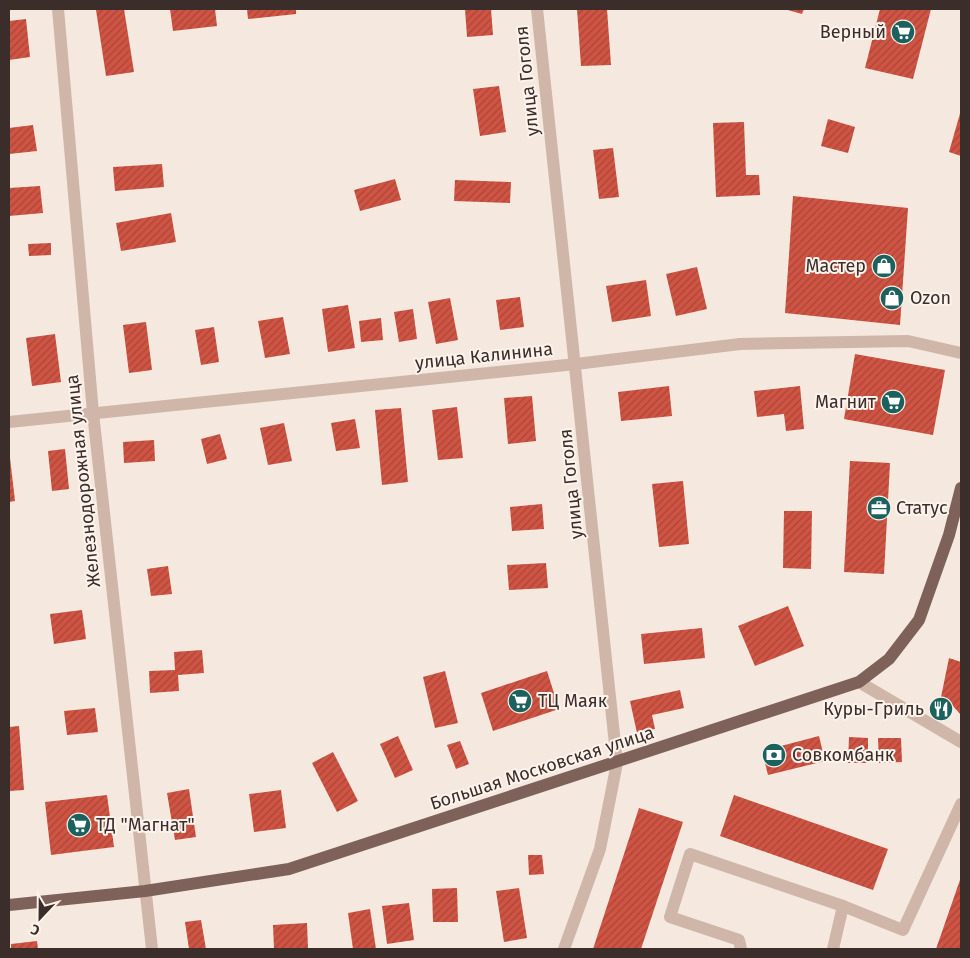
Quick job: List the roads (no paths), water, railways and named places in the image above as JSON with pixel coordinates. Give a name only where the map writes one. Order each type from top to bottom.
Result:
[{"type":"main road","name":"Большая Московская улица","points":[[9,905],[145,891],[290,869],[859,682],[889,659],[919,620],[949,535],[961,488]]},
{"type":"street","name":"Железнодорожная улица","points":[[58,9],[93,413],[152,949]]},
{"type":"street","name":"улица Гоголя","points":[[537,9],[617,763],[600,849],[564,949]]},
{"type":"street","name":"улица Калинина","points":[[9,422],[576,364],[740,344],[908,341],[961,353]]},
{"type":"street","points":[[859,682],[961,742]]},
{"type":"street","points":[[741,949],[739,940],[670,917],[690,854],[843,906],[902,930],[961,804]]},
{"type":"street","points":[[833,949],[843,906]]},
{"type":"place","name":"Верный","points":[[903,32]]},
{"type":"place","name":"Мастер","points":[[884,266]]},
{"type":"place","name":"Ozon","points":[[892,298]]},
{"type":"place","name":"Магнит","points":[[893,402]]},
{"type":"place","name":"Статус","points":[[879,508]]},
{"type":"place","name":"ТЦ Маяк","points":[[520,701]]},
{"type":"place","name":"Куры-Гриль","points":[[941,709]]},
{"type":"place","name":"Совкомбанк","points":[[774,755]]},
{"type":"place","name":"ТД \"Магнат\"","points":[[79,825]]}]
